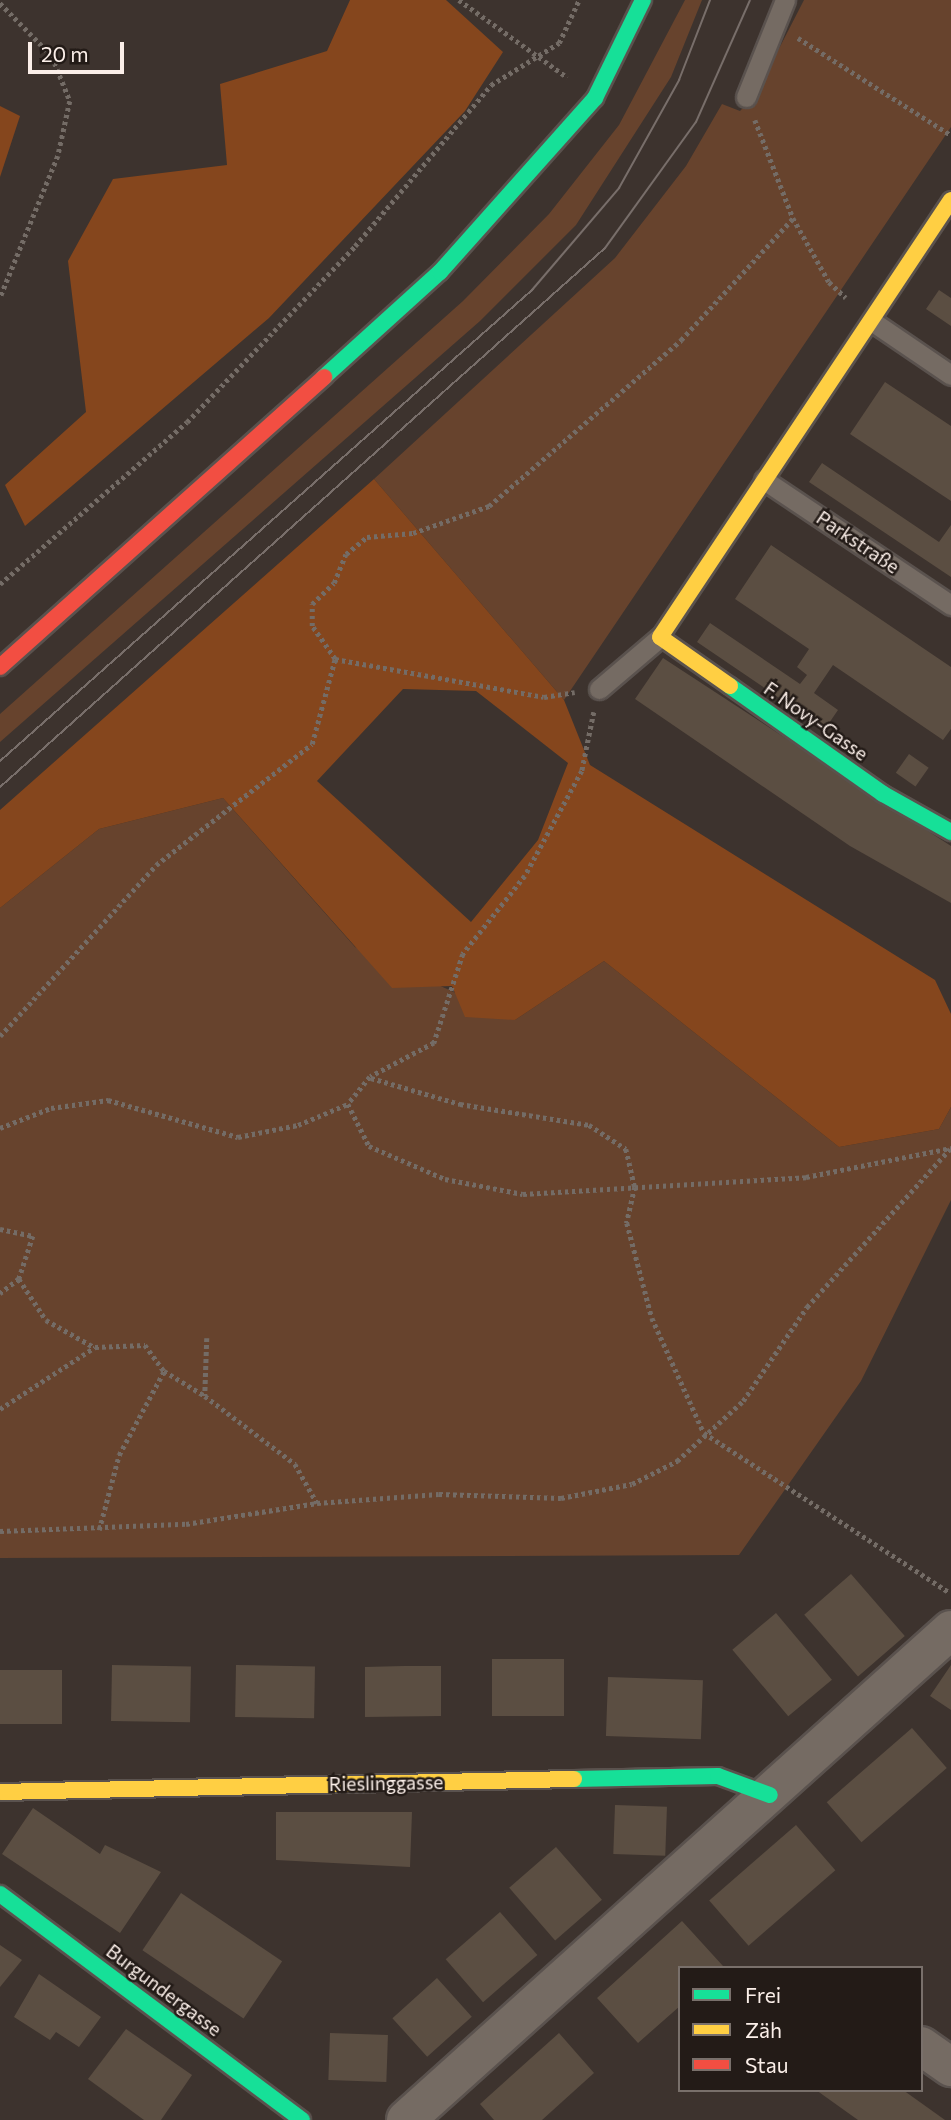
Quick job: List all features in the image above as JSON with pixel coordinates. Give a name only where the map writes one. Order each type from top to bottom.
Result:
[{"type":"street","points":[[0,667],[449,263],[595,98],[643,0]]},
{"type":"street","points":[[660,637],[873,322],[951,200]]},
{"type":"street","name":"F. Novy-Gasse","points":[[660,637],[883,794],[951,832]]},
{"type":"street","points":[[406,2120],[951,1630]]},
{"type":"street","name":"Rieslinggasse","points":[[0,1791],[718,1776],[770,1795]]},
{"type":"street","name":"Burgundergasse","points":[[0,1894],[302,2120]]},
{"type":"street","points":[[923,2047],[951,2067]]},
{"type":"lane","points":[[746,97],[785,0]]},
{"type":"lane","points":[[873,322],[951,375]]},
{"type":"lane","name":"Parkstraße","points":[[764,480],[951,605]]},
{"type":"lane","points":[[598,689],[660,637]]},
{"type":"path","points":[[459,0],[542,59]]},
{"type":"path","points":[[0,584],[187,422],[355,246],[491,85],[542,59],[559,43],[579,0]]},
{"type":"path","points":[[0,3],[52,56],[70,101],[58,156],[0,298]]},
{"type":"path","points":[[775,23],[951,135]]},
{"type":"path","points":[[746,97],[793,218],[829,282],[873,322]]},
{"type":"path","points":[[0,1128],[51,1108],[108,1100],[238,1137],[298,1125],[348,1104],[370,1077],[434,1043],[463,954],[525,876],[582,771],[598,689],[544,697],[335,659],[312,626],[312,604],[334,583],[346,554],[368,537],[413,533],[489,506],[681,340],[793,218]]},
{"type":"path","points":[[0,1036],[156,865],[312,744],[335,659]]},
{"type":"path","points":[[370,1077],[460,1104],[589,1125],[626,1149],[635,1187],[627,1223],[652,1318],[704,1433],[951,1594]]},
{"type":"path","points":[[348,1104],[369,1146],[445,1179],[523,1194],[806,1177],[951,1149]]},
{"type":"path","points":[[0,1531],[99,1530],[317,1503],[439,1494],[561,1498],[632,1484],[677,1461],[704,1433],[743,1401],[807,1307],[951,1149]]},
{"type":"path","points":[[0,1229],[33,1236],[19,1279],[0,1294]]},
{"type":"path","points":[[19,1279],[46,1320],[95,1347]]},
{"type":"path","points":[[205,1396],[207,1338]]},
{"type":"path","points":[[0,1409],[95,1347],[145,1345],[164,1371],[205,1396],[295,1464],[317,1503]]},
{"type":"path","points":[[99,1530],[119,1455],[164,1371]]},
{"type":"shaded area","points":[[350,0],[446,0],[503,52],[465,111],[269,318],[25,526],[5,485],[86,412],[68,261],[113,179],[227,165],[220,84],[327,51]]},
{"type":"shaded area","points":[[685,0],[702,0],[671,77],[576,225],[480,321],[0,742],[0,714],[463,301],[549,214],[619,125]]},
{"type":"shaded area","points":[[804,0],[951,0],[951,127],[564,700],[374,479],[615,258],[686,166],[722,104],[740,111],[755,95]]},
{"type":"shaded area","points":[[0,106],[20,116],[0,177]]},
{"type":"shaded area","points":[[374,479],[564,700],[590,765],[935,980],[951,1014],[951,1107],[939,1129],[839,1147],[604,961],[515,1020],[465,1017],[452,986],[392,988],[223,798],[99,829],[0,908],[0,810]],"holes":[[[403,689],[476,691],[568,763],[538,840],[471,922],[317,781]]]},
{"type":"shaded area","points":[[223,798],[355,947],[515,1020],[604,961],[839,1147],[939,1129],[951,1107],[951,1200],[861,1381],[739,1555],[0,1558],[0,908],[99,829]]},
{"type":"building","points":[[939,290],[951,298],[951,326],[926,309]]},
{"type":"building","points":[[885,382],[951,426],[951,501],[850,434]]},
{"type":"building","points":[[822,463],[939,542],[951,525],[951,577],[809,482]]},
{"type":"building","points":[[771,545],[951,667],[951,729],[943,740],[833,665],[814,693],[838,710],[825,729],[697,642],[710,623],[800,684],[807,675],[797,667],[809,649],[735,599]]},
{"type":"building","points":[[663,658],[951,846],[951,903],[850,846],[635,699]]},
{"type":"building","points":[[909,754],[929,768],[915,787],[896,773]]},
{"type":"building","points":[[851,1574],[905,1636],[858,1677],[804,1615]]},
{"type":"building","points":[[776,1613],[832,1680],[788,1716],[732,1650]]},
{"type":"building","points":[[492,1659],[564,1659],[564,1716],[492,1716]]},
{"type":"building","points":[[112,1665],[191,1666],[190,1722],[111,1721]]},
{"type":"building","points":[[236,1665],[315,1666],[314,1718],[235,1717]]},
{"type":"building","points":[[951,1665],[951,1710],[930,1696]]},
{"type":"building","points":[[441,1666],[441,1716],[365,1717],[365,1667]]},
{"type":"building","points":[[0,1670],[62,1670],[62,1724],[0,1724]]},
{"type":"building","points":[[608,1677],[703,1680],[701,1739],[606,1736]]},
{"type":"building","points":[[912,1728],[947,1768],[861,1842],[827,1802]]},
{"type":"building","points":[[615,1805],[667,1807],[665,1856],[613,1854]]},
{"type":"building","points":[[33,1808],[100,1854],[105,1845],[161,1872],[120,1933],[2,1854]]},
{"type":"building","points":[[276,1812],[412,1812],[410,1867],[276,1860]]},
{"type":"building","points":[[796,1825],[835,1870],[749,1946],[709,1900]]},
{"type":"building","points":[[556,1847],[602,1900],[555,1941],[509,1888]]},
{"type":"building","points":[[181,1893],[282,1961],[244,2018],[142,1950]]},
{"type":"building","points":[[500,1912],[537,1955],[483,2002],[446,1959]]},
{"type":"building","points":[[682,1921],[723,1966],[678,1966],[678,2008],[638,2043],[597,1998]]},
{"type":"building","points":[[0,1945],[22,1960],[0,1987]]},
{"type":"building","points":[[39,1974],[101,2017],[79,2047],[56,2032],[50,2040],[14,2017]]},
{"type":"building","points":[[437,1978],[472,2017],[427,2057],[392,2018]]},
{"type":"building","points":[[126,2029],[192,2075],[161,2120],[144,2120],[88,2079]]},
{"type":"building","points":[[330,2033],[388,2035],[386,2082],[328,2080]]},
{"type":"building","points":[[559,2033],[594,2073],[542,2120],[494,2120],[480,2104]]},
{"type":"building","points":[[819,2092],[906,2092],[945,2120],[858,2120]]},
{"type":"tram line","points":[[0,761],[532,290],[619,188],[679,80],[710,0]]},
{"type":"tram line","points":[[0,787],[605,248],[696,122],[750,0]]},
{"type":"traffic: fast","points":[[324,377],[440,272],[595,98],[643,0]]},
{"type":"traffic: fast","points":[[730,686],[883,794],[951,832]]},
{"type":"traffic: fast","points":[[574,1779],[718,1776],[770,1795]]},
{"type":"traffic: fast","points":[[0,1894],[302,2120]]},
{"type":"traffic: slow","points":[[730,686],[660,637],[951,200]]},
{"type":"traffic: slow","points":[[0,1792],[574,1779]]},
{"type":"traffic: jam","points":[[0,667],[324,377]]}]
